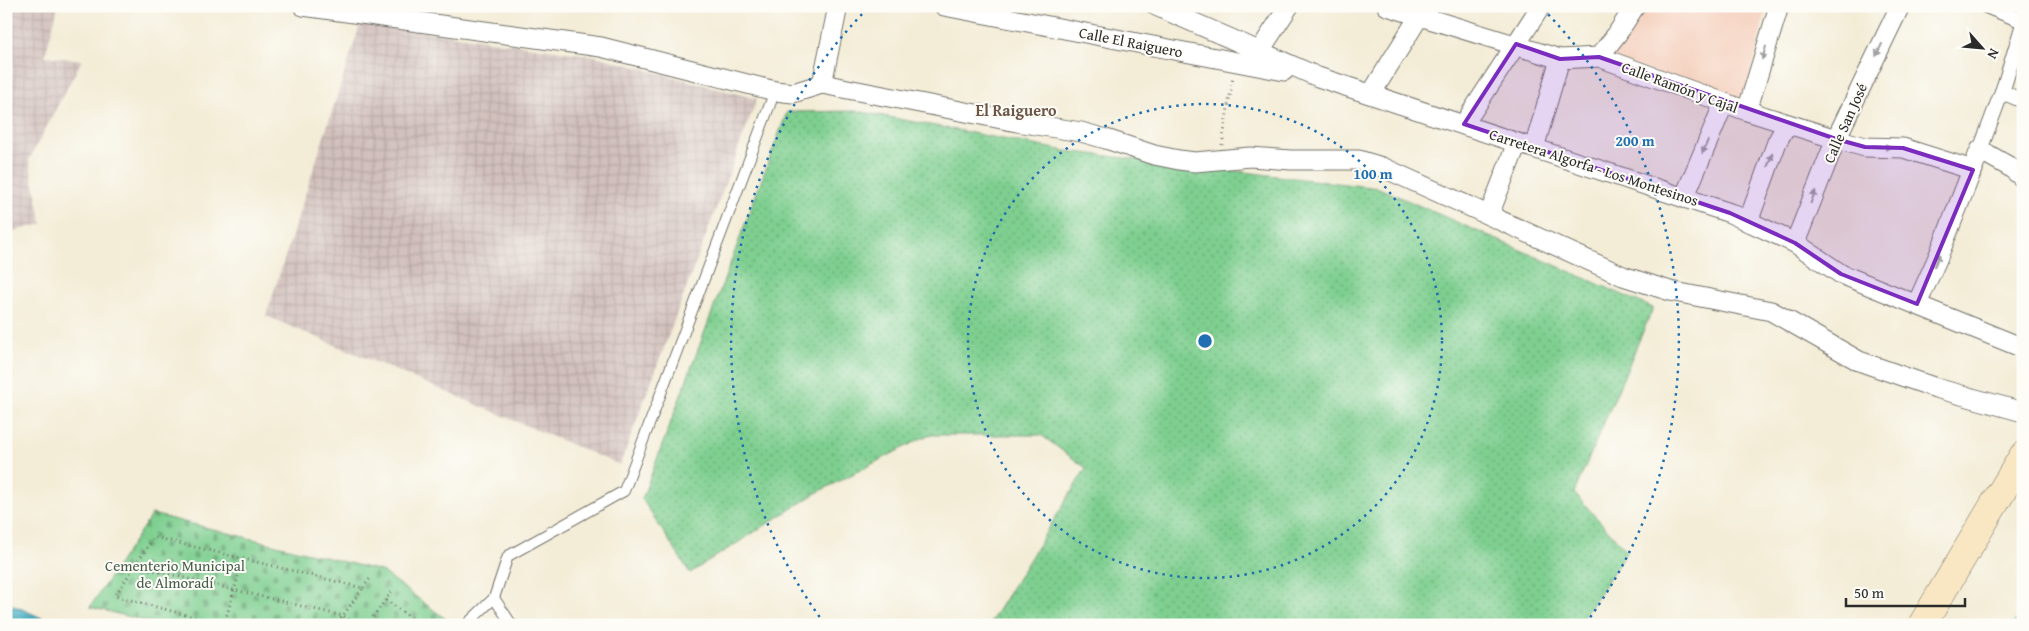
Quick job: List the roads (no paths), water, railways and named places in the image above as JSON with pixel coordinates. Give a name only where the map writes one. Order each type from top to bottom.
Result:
[{"type":"main road","points":[[1922,625],[2023,456]]},
{"type":"street","points":[[303,6],[601,47],[794,93],[822,84],[1017,122],[1081,132],[1154,155],[1179,160],[1195,162],[1250,157],[1291,160],[1359,160],[1382,167],[1623,276],[1670,291],[1771,311],[1859,361],[1936,388],[2023,412]]},
{"type":"street","points":[[822,84],[838,6]]},
{"type":"street","name":"Calle El Raiguero","points":[[944,6],[1318,77]]},
{"type":"street","name":"Carretera Algorfa - Los Montesinos","points":[[1156,6],[1180,11],[1259,52],[1318,77],[1730,213],[1796,242],[1841,274],[2023,348]]},
{"type":"street","points":[[1259,52],[1289,6]]},
{"type":"street","name":"Calle Ramón y Cajal","points":[[1388,6],[1422,11],[1560,60],[1599,57],[1747,111],[1836,140],[1866,147],[1903,148],[1973,170]]},
{"type":"street","points":[[1464,124],[1541,6]]},
{"type":"street","points":[[1599,57],[1635,6]]},
{"type":"street","points":[[1747,111],[1779,6]]},
{"type":"street","name":"Calle San José","points":[[1796,242],[1836,140],[1900,6]]},
{"type":"street","points":[[1917,304],[1973,170],[2002,92],[2023,23],[1986,6]]},
{"type":"street","points":[[1371,94],[1422,11]]},
{"type":"street","points":[[1489,215],[1526,145],[1560,60]]},
{"type":"street","points":[[2002,92],[2023,101]]},
{"type":"street","points":[[1684,198],[1724,102]]},
{"type":"street","points":[[1748,222],[1777,142],[1787,124]]},
{"type":"street","points":[[1980,150],[2021,173]]},
{"type":"lane","points":[[466,625],[494,598],[508,556],[624,491],[776,90]]},
{"type":"lane","points":[[494,598],[512,625]]},
{"type":"water","points":[[6,602],[58,625],[6,625]]},
{"type":"waterway","points":[[2015,625],[2023,616]]},
{"type":"district","name":"El Raiguero","points":[[1016,110]]},
{"type":"park label","name":"Cementerio Municipal de Almoradí","points":[[175,574]]}]
